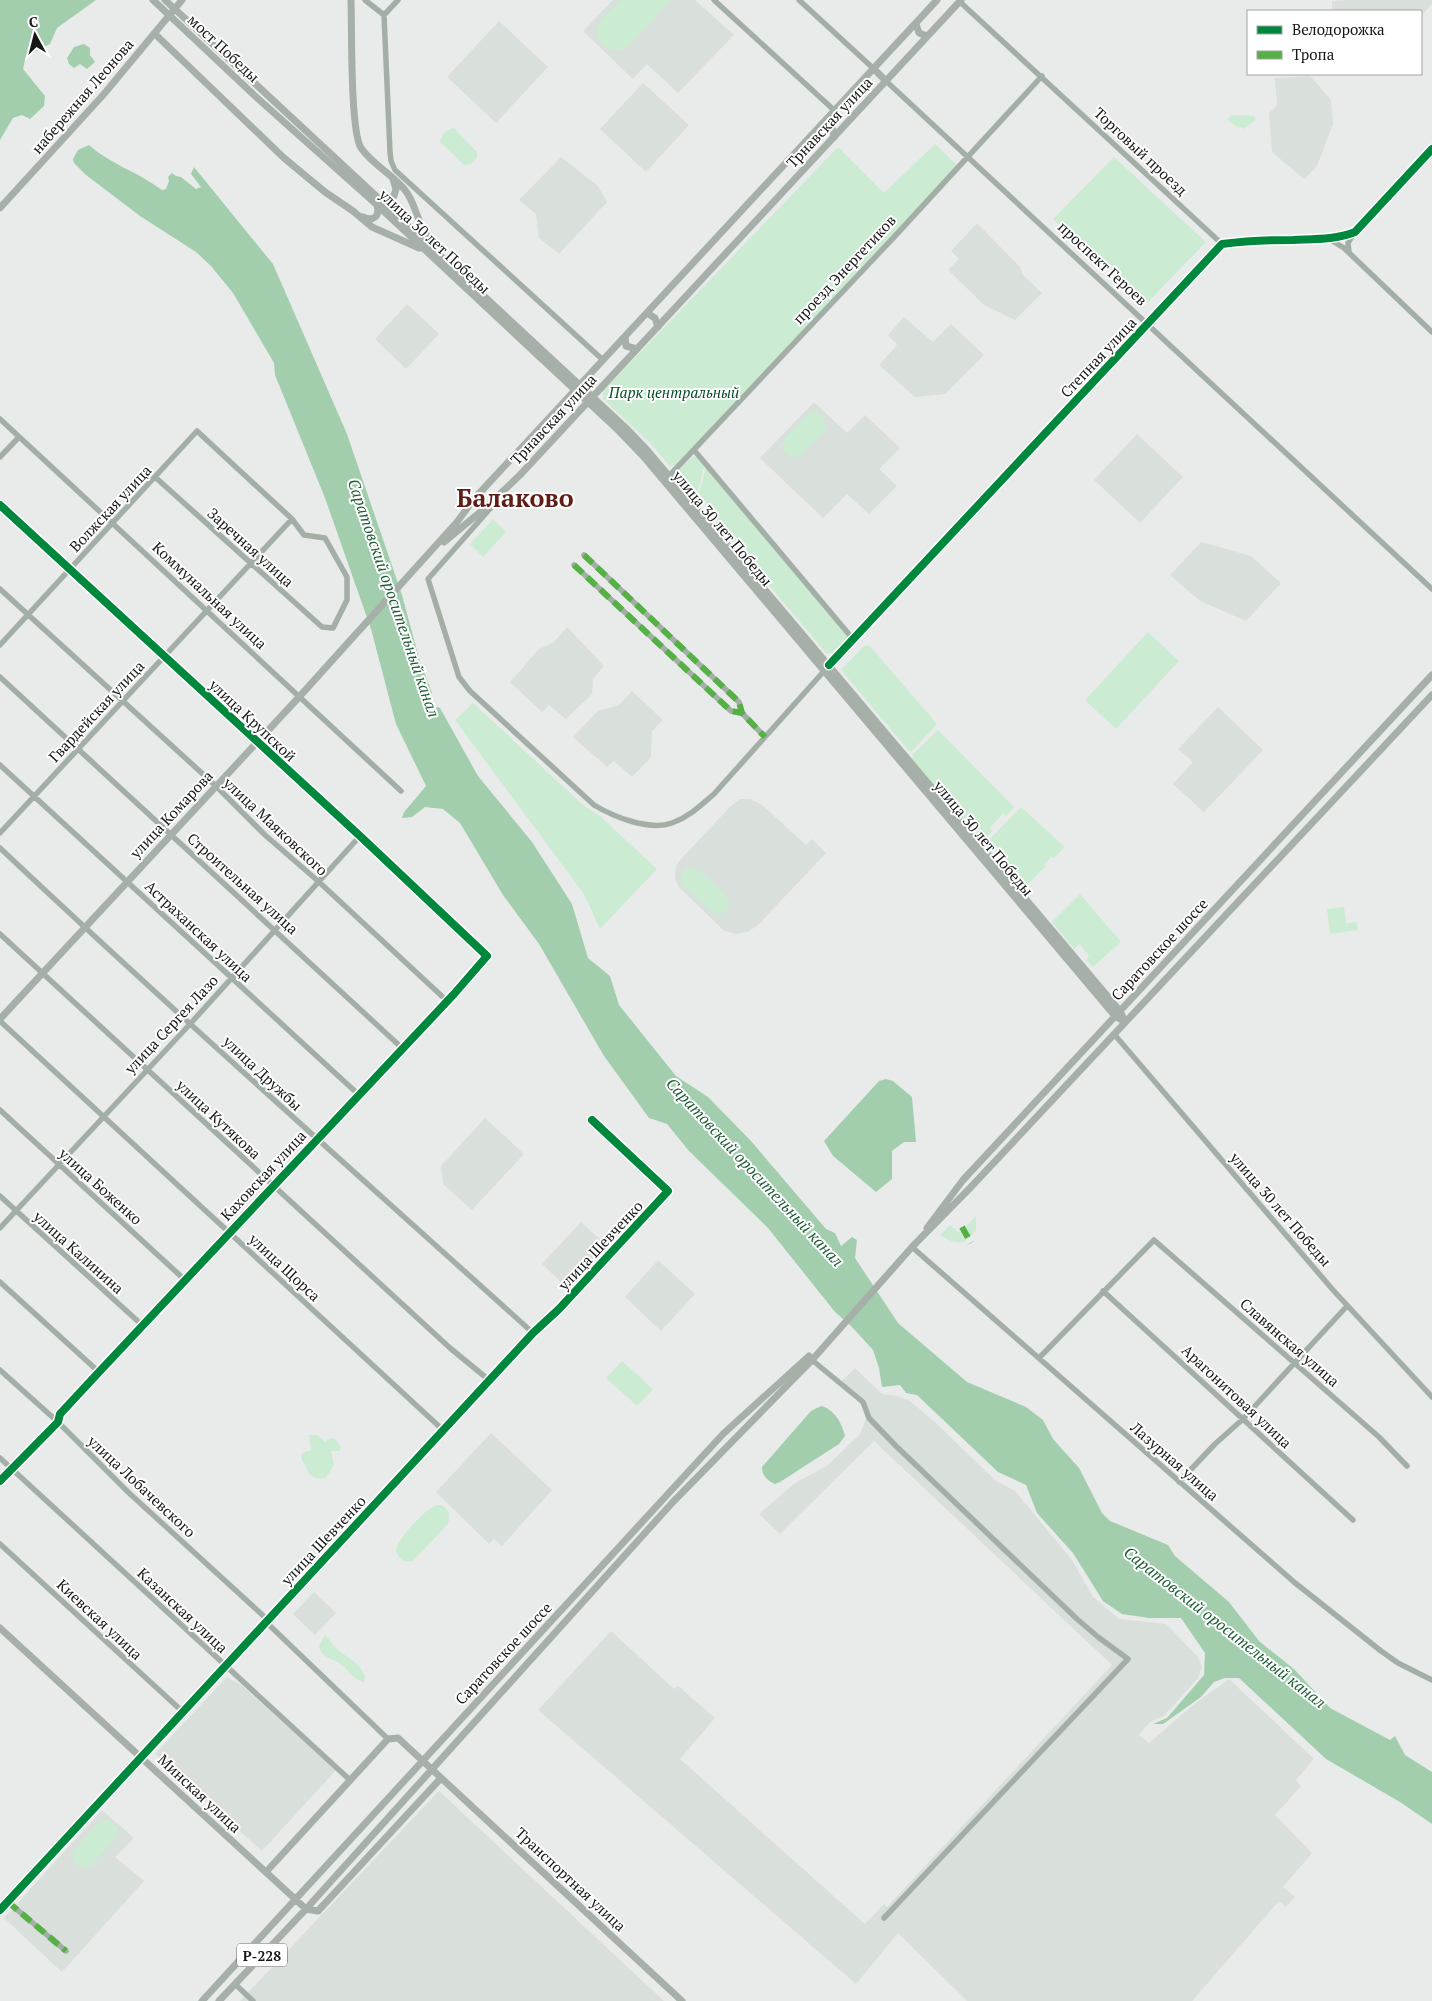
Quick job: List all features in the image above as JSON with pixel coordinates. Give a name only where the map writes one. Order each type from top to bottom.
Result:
[{"type":"main road","name":"мост Победы","points":[[153,0],[257,92]]},
{"type":"main road","points":[[165,0],[257,92]]},
{"type":"main road","name":"набережная Леонова","points":[[0,208],[104,94],[182,0]]},
{"type":"main road","name":"улица 30 лет Победы","points":[[351,0],[356,135],[362,149],[406,190],[423,230],[450,259],[458,271]]},
{"type":"main road","name":"Трнавская улица","points":[[416,568],[457,522],[474,499],[938,0]]},
{"type":"main road","name":"Трнавская улица","points":[[416,568],[506,489],[960,1]]},
{"type":"main road","points":[[916,24],[919,33],[927,36]]},
{"type":"main road","points":[[155,34],[284,158],[325,192],[382,233],[417,247],[429,255]]},
{"type":"main road","name":"проспект Героев","points":[[874,69],[886,81]]},
{"type":"main road","name":"улица 30 лет Победы","points":[[257,92],[379,202],[429,255],[578,388],[667,478],[1125,1022]]},
{"type":"main road","points":[[822,125],[832,128],[834,137]]},
{"type":"main road","points":[[379,202],[394,196],[396,189],[393,179]]},
{"type":"main road","points":[[359,216],[366,219],[374,218],[378,214],[379,202]]},
{"type":"main road","points":[[379,202],[458,271],[578,388]]},
{"type":"main road","points":[[647,313],[655,318],[658,326]]},
{"type":"main road","points":[[625,337],[626,346],[637,349]]},
{"type":"main road","points":[[474,499],[484,508]]},
{"type":"main road","name":"улица Комарова","points":[[0,1020],[416,568]]},
{"type":"main road","name":"Саратовское шоссе","points":[[940,1215],[963,1180],[1432,675]]},
{"type":"main road","name":"Саратовское шоссе","points":[[219,2001],[306,1909],[670,1505],[812,1360],[940,1215],[1114,1034],[1432,695]]},
{"type":"main road","points":[[1241,880],[1250,889]]},
{"type":"main road","name":"Саратовское шоссе","points":[[202,2001],[723,1434],[834,1334]]},
{"type":"main road","points":[[750,1409],[756,1412],[754,1419]]},
{"type":"main road","name":"Минская улица","points":[[0,1628],[306,1909]]},
{"type":"main road","name":"Транспортная улица","points":[[388,1739],[393,1737],[403,1741],[682,2001]]},
{"type":"main road","points":[[266,1872],[388,1739]]},
{"type":"main road","points":[[306,1909],[318,1911],[441,1778]]},
{"type":"street","points":[[365,0],[384,15]]},
{"type":"street","points":[[398,0],[384,15],[390,152],[395,170],[603,360]]},
{"type":"street","points":[[714,0],[835,111]]},
{"type":"street","name":"проспект Героев","points":[[799,0],[874,69]]},
{"type":"street","name":"Торговый проезд","points":[[960,1],[1222,244]]},
{"type":"street","name":"проезд Энергетиков","points":[[667,478],[1042,76]]},
{"type":"street","name":"проспект Героев","points":[[886,81],[1432,589]]},
{"type":"street","points":[[1349,254],[1348,243],[1355,232],[1432,149]]},
{"type":"street","points":[[1222,244],[1259,240],[1327,239],[1342,237],[1355,232]]},
{"type":"street","points":[[1327,239],[1339,244],[1432,332]]},
{"type":"street","name":"Степная улица","points":[[468,534],[428,579],[459,676],[470,691],[594,805],[610,815],[631,822],[671,823],[693,812],[714,794],[827,668],[1222,244]]},
{"type":"street","name":"Коммунальная улица","points":[[0,419],[401,790]]},
{"type":"street","name":"Волжская улица","points":[[0,645],[197,431],[292,519]]},
{"type":"street","points":[[0,457],[19,437]]},
{"type":"street","points":[[694,450],[853,640]]},
{"type":"street","name":"Заречная улица","points":[[155,477],[322,627],[333,628],[347,600],[347,577],[325,538],[304,535],[292,519]]},
{"type":"street","points":[[468,534],[506,489]]},
{"type":"street","name":"улица Крупской","points":[[0,505],[360,836],[487,956]]},
{"type":"street","name":"Гвардейская улица","points":[[0,833],[292,519]]},
{"type":"street","points":[[461,527],[468,528],[468,534]]},
{"type":"street","points":[[584,555],[739,702],[742,713],[766,737]]},
{"type":"street","points":[[574,565],[731,711],[742,713]]},
{"type":"street","name":"улица Маяковского","points":[[0,589],[216,786],[265,835],[318,881],[446,1000]]},
{"type":"street","name":"Строительная улица","points":[[0,677],[402,1048]]},
{"type":"street","name":"Астраханская улица","points":[[0,765],[359,1095]]},
{"type":"street","name":"улица Сергея Лазо","points":[[0,1228],[191,1023],[360,836]]},
{"type":"street","name":"улица Дружбы","points":[[0,848],[316,1139],[533,1333]]},
{"type":"street","name":"улица Кутякова","points":[[0,934],[272,1186],[450,1348],[489,1380]]},
{"type":"street","name":"Каховская улица","points":[[52,1417],[60,1414],[487,956]]},
{"type":"street","name":"улица Щорса","points":[[0,1020],[443,1430]]},
{"type":"street","name":"улица 30 лет Победы","points":[[1114,1034],[1347,1306],[1432,1397]]},
{"type":"street","name":"улица Боженко","points":[[0,1110],[185,1280]]},
{"type":"street","name":"улица Шевченко","points":[[0,1910],[489,1380],[533,1333],[559,1309],[668,1191],[592,1120]]},
{"type":"street","name":"улица Калинина","points":[[0,1196],[142,1325]]},
{"type":"street","name":"Славянская улица","points":[[1103,1291],[1154,1240],[1379,1436],[1407,1466]]},
{"type":"street","name":"Лазурная улица","points":[[912,1247],[1294,1582],[1381,1652],[1432,1680]]},
{"type":"street","points":[[0,1282],[98,1372]]},
{"type":"street","points":[[1038,1358],[1103,1291]]},
{"type":"street","name":"Арагонитовая улица","points":[[1103,1291],[1353,1520]]},
{"type":"street","points":[[1179,1482],[1215,1444],[1243,1419],[1347,1306]]},
{"type":"street","points":[[812,1360],[864,1402],[870,1418],[896,1446],[1077,1619],[1098,1638],[1128,1659],[884,1918]]},
{"type":"street","name":"улица Лобачевского","points":[[0,1370],[58,1422],[128,1492],[267,1621],[388,1739]]},
{"type":"street","name":"Каховская улица","points":[[58,1422],[60,1414]]},
{"type":"street","points":[[0,1482],[58,1422]]},
{"type":"street","name":"Казанская улица","points":[[0,1458],[350,1780]]},
{"type":"street","name":"Киевская улица","points":[[0,1544],[183,1712]]},
{"type":"street","points":[[8,1902],[66,1951]]},
{"type":"street","points":[[235,1984],[253,2001]]},
{"type":"shaded area","points":[[613,0],[695,0],[734,35],[678,93],[647,64],[633,79],[583,31]]},
{"type":"shaded area","points":[[1432,0],[1432,4],[1422,15],[1422,10],[1332,10],[1332,1]]},
{"type":"shaded area","points":[[499,21],[548,67],[496,123],[447,77]]},
{"type":"shaded area","points":[[1310,76],[1331,100],[1333,124],[1317,166],[1304,179],[1272,152],[1269,113],[1277,105],[1275,78]]},
{"type":"shaded area","points":[[643,83],[689,125],[646,172],[600,129]]},
{"type":"shaded area","points":[[561,157],[598,186],[607,202],[559,254],[539,238],[536,214],[519,200]]},
{"type":"shaded area","points":[[977,223],[1020,267],[1023,275],[1042,293],[1015,320],[984,305],[948,270],[959,259],[951,251]]},
{"type":"shaded area","points":[[407,304],[439,334],[406,369],[375,339]]},
{"type":"shaded area","points":[[904,317],[933,342],[951,324],[984,355],[945,394],[915,397],[879,365],[897,345],[888,335]]},
{"type":"shaded area","points":[[814,402],[847,433],[865,415],[900,448],[879,469],[897,486],[869,514],[847,494],[823,518],[760,458]]},
{"type":"shaded area","points":[[1137,434],[1183,477],[1140,523],[1094,480]]},
{"type":"shaded area","points":[[1201,542],[1251,556],[1281,583],[1246,621],[1200,601],[1170,575]]},
{"type":"shaded area","points":[[567,627],[604,666],[593,679],[592,694],[566,719],[549,705],[542,712],[510,682],[539,649],[553,643]]},
{"type":"shaded area","points":[[632,691],[663,720],[652,731],[651,757],[632,777],[614,761],[607,767],[573,737],[598,711],[619,705]]},
{"type":"shaded area","points":[[1218,707],[1263,750],[1204,812],[1173,784],[1193,762],[1178,749]]},
{"type":"shaded area","points":[[740,799],[750,799],[762,805],[806,845],[812,839],[826,853],[758,925],[748,932],[735,934],[723,930],[679,887],[675,878],[676,866],[681,859],[731,806]]},
{"type":"shaded area","points":[[485,1118],[524,1154],[472,1210],[443,1184],[441,1166]]},
{"type":"shaded area","points":[[581,1222],[605,1244],[566,1287],[542,1264]]},
{"type":"shaded area","points":[[658,1260],[695,1294],[661,1331],[625,1297]]},
{"type":"shaded area","points":[[855,1368],[882,1394],[897,1396],[910,1401],[937,1424],[996,1481],[1015,1491],[1072,1560],[1093,1597],[1119,1619],[1166,1624],[1198,1657],[1202,1667],[1198,1678],[1164,1716],[1150,1722],[1139,1735],[1149,1743],[1193,1705],[1229,1679],[1314,1759],[1296,1780],[1301,1786],[1275,1815],[1312,1853],[1283,1887],[1295,1897],[1286,1907],[1279,1901],[1192,2001],[967,2001],[898,1933],[856,1984],[538,1710],[611,1631],[674,1689],[678,1686],[715,1718],[680,1759],[865,1924],[884,1904],[887,1907],[1112,1665],[874,1441],[780,1534],[759,1514],[795,1483],[827,1466],[860,1434],[867,1416],[859,1401],[839,1384]]},
{"type":"shaded area","points":[[491,1433],[552,1490],[502,1546],[494,1539],[489,1544],[436,1492]]},
{"type":"shaded area","points":[[314,1592],[336,1613],[315,1635],[293,1614]]},
{"type":"shaded area","points":[[227,1677],[241,1685],[336,1770],[262,1851],[155,1754]]},
{"type":"shaded area","points":[[439,1791],[664,2001],[240,2001]]},
{"type":"shaded area","points":[[102,1810],[134,1838],[115,1857],[144,1881],[62,1972],[4,1918]]},
{"type":"green space","points":[[621,0],[671,0],[627,48],[621,50],[609,49],[600,42],[597,37],[597,31],[603,18]]},
{"type":"green space","points":[[1232,115],[1254,116],[1256,119],[1244,129],[1238,128],[1227,119]]},
{"type":"green space","points":[[454,128],[477,152],[477,157],[471,164],[464,165],[440,142],[445,133]]},
{"type":"green space","name":"Парк центральный","points":[[935,144],[958,166],[677,465],[670,466],[650,443],[603,399],[603,391],[837,148],[884,193]]},
{"type":"green space","points":[[1114,157],[1206,242],[1147,303],[1053,219]]},
{"type":"green space","points":[[813,412],[824,418],[826,429],[801,456],[789,457],[784,451],[784,439],[808,414]]},
{"type":"green space","points":[[695,456],[704,465],[697,498],[679,477],[680,469]]},
{"type":"green space","points":[[706,466],[848,637],[833,653],[826,653],[712,517],[711,513],[713,511],[699,494]]},
{"type":"green space","points":[[493,519],[506,532],[483,557],[470,544]]},
{"type":"green space","points":[[1148,632],[1179,661],[1116,729],[1085,700]]},
{"type":"green space","points":[[869,645],[937,724],[912,751],[909,751],[841,670],[864,646]]},
{"type":"green space","points":[[473,703],[582,804],[600,816],[657,869],[600,929],[584,894],[455,720]]},
{"type":"green space","points":[[938,730],[1014,807],[1006,816],[1003,813],[990,828],[992,831],[985,839],[980,840],[912,760],[913,754]]},
{"type":"green space","points":[[1021,807],[1065,847],[1054,858],[1051,857],[1044,864],[1046,866],[1024,888],[986,843]]},
{"type":"green space","points":[[691,867],[707,877],[724,895],[730,904],[727,911],[720,915],[712,912],[682,885],[681,873]]},
{"type":"green space","points":[[1080,894],[1121,942],[1093,967],[1086,960],[1089,956],[1080,944],[1074,949],[1052,922]]},
{"type":"green space","points":[[1344,907],[1346,923],[1357,922],[1358,930],[1330,934],[1327,909]]},
{"type":"green space","points":[[976,1216],[976,1230],[970,1238],[967,1236],[964,1238],[967,1240],[964,1242],[950,1240],[940,1235],[950,1225],[959,1233]]},
{"type":"green space","points":[[622,1361],[653,1389],[637,1406],[606,1378]]},
{"type":"green space","points":[[309,1435],[318,1435],[325,1442],[328,1439],[334,1438],[341,1447],[340,1451],[331,1451],[334,1465],[326,1478],[313,1477],[301,1458],[302,1453],[311,1450]]},
{"type":"green space","points":[[437,1505],[442,1505],[449,1512],[447,1525],[413,1561],[402,1560],[396,1550],[401,1539],[420,1517]]},
{"type":"green space","points":[[325,1635],[336,1648],[360,1667],[365,1677],[364,1682],[356,1679],[342,1665],[322,1653],[319,1646]]},
{"type":"green space","points":[[110,1820],[117,1827],[117,1836],[90,1867],[80,1868],[73,1861],[73,1852],[97,1824]]},
{"type":"water","points":[[0,0],[96,0],[57,28],[50,44],[26,56],[23,69],[45,96],[44,106],[30,119],[22,115],[13,118],[0,140]]},
{"type":"water","points":[[84,44],[90,48],[90,55],[95,62],[87,69],[80,64],[74,68],[69,64],[67,58],[74,47]]},
{"type":"water","name":"Саратовский оросительный канал","points":[[89,145],[106,158],[162,190],[166,189],[169,181],[168,177],[172,173],[181,177],[196,189],[201,187],[191,174],[194,167],[273,264],[347,434],[402,595],[419,658],[432,693],[430,699],[433,706],[440,708],[478,776],[532,842],[572,904],[588,958],[610,976],[619,1005],[676,1076],[708,1097],[751,1141],[826,1229],[835,1233],[841,1246],[852,1237],[857,1240],[855,1258],[898,1323],[967,1382],[1026,1407],[1043,1420],[1053,1439],[1079,1468],[1102,1513],[1110,1521],[1168,1545],[1175,1556],[1229,1602],[1259,1641],[1295,1670],[1330,1708],[1390,1740],[1395,1736],[1405,1755],[1432,1772],[1432,1824],[1400,1802],[1326,1759],[1239,1678],[1225,1678],[1214,1682],[1201,1697],[1163,1724],[1153,1724],[1167,1718],[1204,1675],[1205,1653],[1181,1618],[1149,1618],[1122,1614],[1103,1601],[1073,1553],[1037,1513],[1026,1485],[998,1472],[917,1395],[906,1393],[900,1385],[882,1387],[879,1368],[873,1350],[835,1312],[768,1228],[689,1151],[667,1124],[649,1118],[604,1056],[539,944],[503,895],[460,823],[443,809],[425,807],[412,817],[402,818],[404,812],[426,786],[396,724],[371,629],[325,498],[275,375],[274,363],[233,293],[211,266],[196,252],[140,216],[86,175],[74,163],[73,159],[78,150]]},
{"type":"water","points":[[886,1079],[893,1081],[912,1097],[916,1142],[904,1142],[892,1151],[892,1179],[876,1192],[833,1156],[824,1141],[879,1081]]},
{"type":"water","points":[[821,1406],[834,1413],[842,1426],[845,1436],[839,1444],[780,1482],[775,1484],[770,1481],[764,1475],[762,1467],[811,1411]]},
{"type":"marked path","points":[[584,555],[739,702],[742,713]]},
{"type":"marked path","points":[[574,565],[731,711],[742,713],[765,737]]},
{"type":"marked path","points":[[962,1227],[971,1243]]},
{"type":"marked path","points":[[8,1902],[66,1951]]},
{"type":"cycle path","points":[[829,665],[1222,244],[1324,239],[1355,232],[1432,149]]},
{"type":"cycle path","points":[[0,505],[360,836],[487,956],[454,994],[60,1414],[58,1422],[0,1481]]},
{"type":"cycle path","points":[[0,1910],[533,1333],[559,1309],[668,1191],[592,1120]]},
{"type":"district","name":"Балаково","points":[[515,497]]}]
